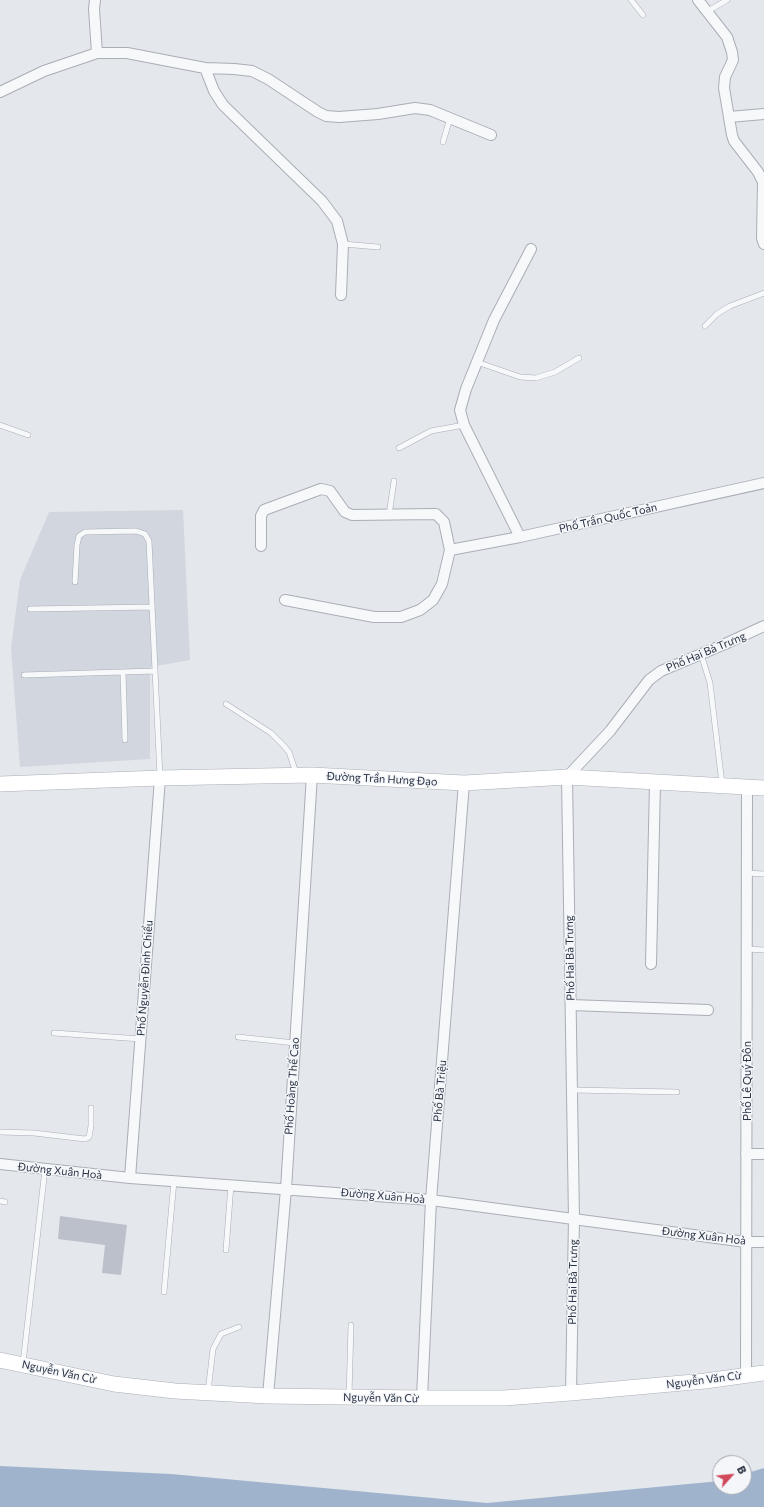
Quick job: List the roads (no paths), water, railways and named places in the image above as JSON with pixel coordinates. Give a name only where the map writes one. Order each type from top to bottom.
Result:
[{"type":"street","points":[[95,0],[94,9],[97,53]]},
{"type":"street","points":[[698,0],[708,11],[727,38],[732,52],[733,60],[725,77],[724,88],[734,141],[758,172],[763,182],[762,238],[764,244]]},
{"type":"street","points":[[0,92],[44,71],[97,53],[127,53],[205,68],[234,68],[252,71],[268,79],[326,116],[378,114],[415,108],[430,110],[490,135]]},
{"type":"street","points":[[205,68],[214,91],[224,105],[322,201],[336,221],[343,244],[341,295]]},
{"type":"street","points":[[729,117],[764,114]]},
{"type":"street","points":[[520,537],[464,425],[460,410],[466,389],[494,320],[531,249]]},
{"type":"street","name":"Phố Trần Quốc Toản","points":[[450,550],[520,537],[764,483]]},
{"type":"street","points":[[261,546],[261,516],[264,510],[321,489],[330,491],[345,512],[352,515],[436,514],[444,522],[450,550],[442,584],[433,600],[420,610],[401,617],[374,617],[285,600]]},
{"type":"street","name":"Phố Hai Bà Trưng","points":[[571,1393],[574,1219],[567,777],[610,731],[649,680],[661,671],[764,626]]},
{"type":"street","name":"Đường Trần Hưng Đạo","points":[[0,784],[160,778],[312,775],[464,783],[567,777],[723,787],[764,788]]},
{"type":"street","name":"Phố Hoàng Thế Cao","points":[[268,1396],[286,1189],[312,775]]},
{"type":"street","name":"Phố Nguyễn Đình Chiểu","points":[[130,1178],[160,778]]},
{"type":"street","points":[[651,964],[654,782]]},
{"type":"street","name":"Phố Bà Triệu","points":[[422,1398],[431,1200],[464,783]]},
{"type":"street","name":"Phố Lê Quý Đôn","points":[[746,1375],[747,788]]},
{"type":"street","points":[[571,1005],[708,1010]]},
{"type":"street","points":[[746,1154],[764,1154]]},
{"type":"street","name":"Đường Xuân Hoà","points":[[0,1164],[130,1178],[431,1200],[746,1242],[764,1242]]},
{"type":"street","name":"Nguyễn Văn Cừ","points":[[0,1360],[114,1384],[175,1391],[268,1396],[504,1398],[706,1381],[764,1373]]},
{"type":"lane","points":[[631,0],[643,15]]},
{"type":"lane","points":[[708,11],[727,0]]},
{"type":"lane","points":[[443,142],[450,118]]},
{"type":"lane","points":[[343,244],[378,247]]},
{"type":"lane","points":[[705,326],[717,314],[730,306],[764,293]]},
{"type":"lane","points":[[477,362],[520,376],[536,378],[555,372],[579,358]]},
{"type":"lane","points":[[0,425],[28,435]]},
{"type":"lane","points":[[399,448],[431,431],[464,425]]},
{"type":"lane","points":[[389,515],[394,481]]},
{"type":"lane","points":[[75,582],[77,544],[79,536],[85,532],[100,531],[136,531],[146,534],[149,541],[160,778]]},
{"type":"lane","points":[[30,609],[152,607]]},
{"type":"lane","points":[[701,654],[710,683],[723,787]]},
{"type":"lane","points":[[24,675],[155,671]]},
{"type":"lane","points":[[123,672],[125,740]]},
{"type":"lane","points":[[226,704],[271,733],[283,745],[289,752],[297,776]]},
{"type":"lane","points":[[747,873],[764,874]]},
{"type":"lane","points":[[747,949],[764,950]]},
{"type":"lane","points":[[54,1033],[140,1039]]},
{"type":"lane","points":[[238,1037],[295,1043]]},
{"type":"lane","points":[[572,1090],[677,1092]]},
{"type":"lane","points":[[0,1132],[34,1133],[84,1139],[89,1136],[91,1126],[91,1108]]},
{"type":"lane","points":[[23,1364],[45,1169]]},
{"type":"lane","points":[[164,1292],[174,1181]]},
{"type":"lane","points":[[226,1250],[231,1185]]},
{"type":"lane","points":[[349,1397],[351,1325]]},
{"type":"lane","points":[[208,1393],[213,1349],[221,1334],[239,1327]]},
{"type":"water","points":[[0,1466],[171,1474],[487,1503],[712,1482],[712,1495],[752,1495],[752,1472],[764,1468],[764,1507],[0,1507]]}]
